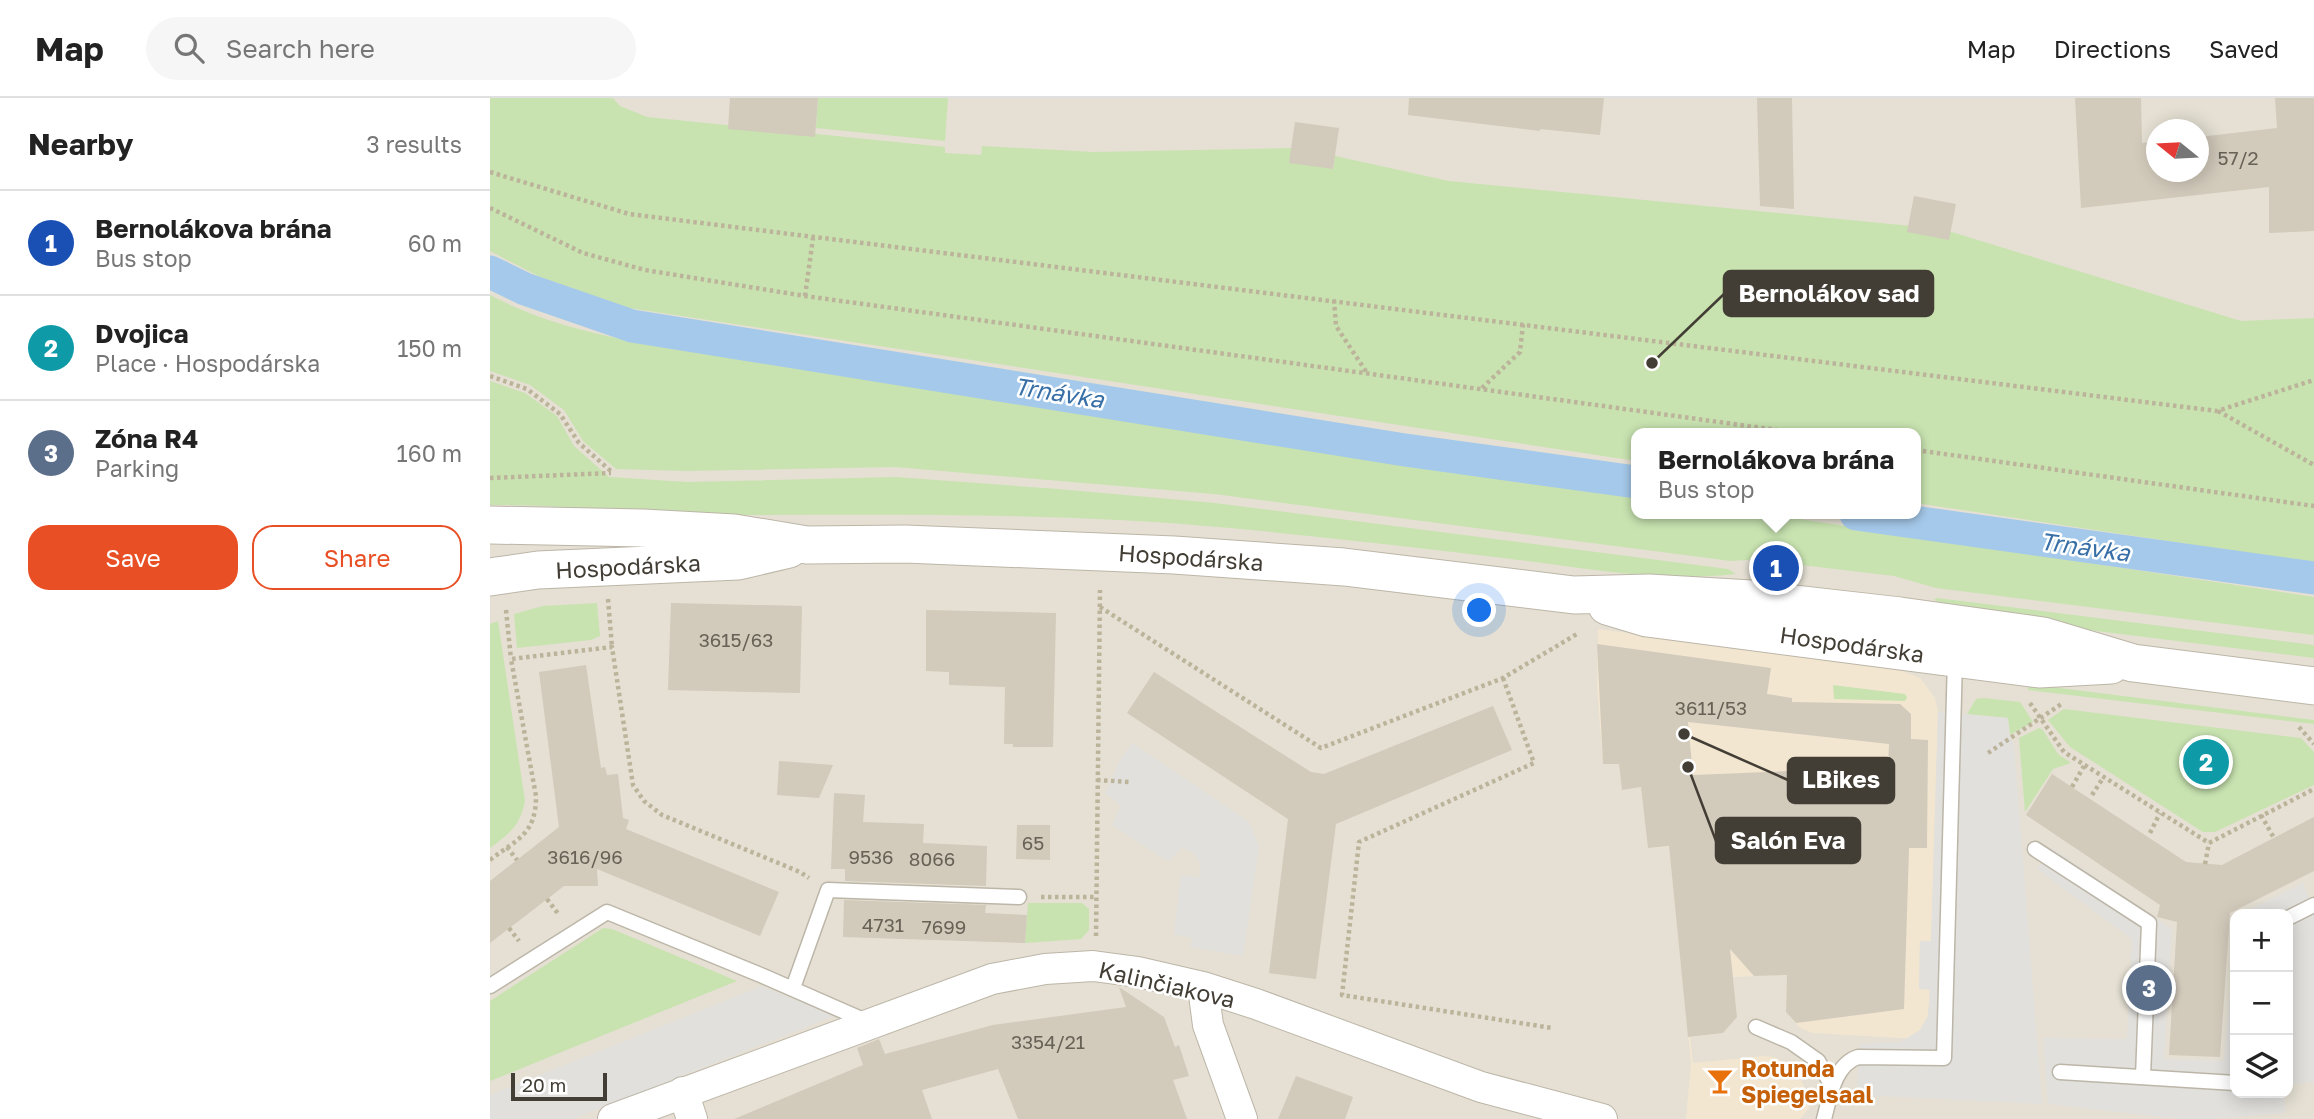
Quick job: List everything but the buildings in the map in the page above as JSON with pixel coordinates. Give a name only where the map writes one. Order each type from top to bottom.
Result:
[{"type":"street","name":"Hospodárska","points":[[490,525],[734,533],[807,545],[905,544],[1174,555],[1344,567],[1574,595],[1649,593],[1751,599],[2043,636],[2133,663],[2314,686]]},
{"type":"street","name":"Hospodárska","points":[[496,583],[538,570],[738,561],[807,545]]},
{"type":"street","name":"Hospodárska","points":[[1574,595],[1647,618],[2039,669],[2133,663]]},
{"type":"street","name":"Kalinčiakova","points":[[613,1119],[688,1106],[870,1023],[992,979],[1045,969],[1093,966],[1139,972],[1203,987],[1481,1087],[1602,1119]]},
{"type":"street","points":[[1203,987],[1208,1025],[1242,1119]]},
{"type":"lane","points":[[1824,1119],[1832,1086],[1849,1060],[1858,1057],[1944,1058],[1955,658]]},
{"type":"lane","points":[[2035,849],[2148,923],[2143,1077]]},
{"type":"lane","points":[[793,988],[828,890],[1019,897]]},
{"type":"lane","points":[[2293,916],[2314,905]]},
{"type":"lane","points":[[490,986],[607,912],[793,988],[870,1023]]},
{"type":"lane","points":[[1756,1027],[1791,1042],[1818,1061],[1832,1086]]},
{"type":"lane","points":[[2060,1072],[2230,1083]]},
{"type":"path","points":[[490,173],[629,214],[2217,411],[2314,465]]},
{"type":"path","points":[[490,208],[583,253],[645,271],[805,296],[1764,428]]},
{"type":"path","points":[[805,296],[813,237]]},
{"type":"path","points":[[1334,300],[1336,326],[1367,373]]},
{"type":"path","points":[[1482,388],[1520,352],[1523,324]]},
{"type":"path","points":[[490,376],[527,389],[560,414],[579,443],[613,473],[490,478]]},
{"type":"path","points":[[2217,411],[2314,380]]},
{"type":"path","points":[[1921,451],[2314,506]]},
{"type":"path","points":[[1096,942],[1100,590]]},
{"type":"path","points":[[607,595],[633,785],[644,801],[662,815],[800,872],[828,890]]},
{"type":"path","points":[[1100,607],[1321,748],[1503,678],[1577,634]]},
{"type":"path","points":[[490,860],[529,830],[536,813],[536,796],[511,659],[506,610]]},
{"type":"path","points":[[511,659],[612,647]]},
{"type":"path","points":[[1503,678],[1534,763],[1359,842],[1342,995],[1552,1028]]},
{"type":"path","points":[[2026,697],[2064,752],[2209,843]]},
{"type":"path","points":[[1988,753],[2065,702]]},
{"type":"path","points":[[2299,727],[2314,744]]},
{"type":"path","points":[[2072,787],[2084,766]]},
{"type":"path","points":[[2092,795],[2103,778]]},
{"type":"path","points":[[1097,780],[1129,782]]},
{"type":"path","points":[[2209,843],[2314,789]]},
{"type":"path","points":[[2150,833],[2160,813]]},
{"type":"path","points":[[2261,815],[2274,838]]},
{"type":"path","points":[[2205,864],[2209,843]]},
{"type":"path","points":[[507,847],[517,860]]},
{"type":"path","points":[[1019,897],[1096,897]]},
{"type":"shaded area","points":[[490,98],[2314,98],[2314,1119],[490,1119]]},
{"type":"shaded area","points":[[1598,629],[1903,671],[1920,678],[1935,698],[1938,712],[1931,941],[1920,941],[1919,989],[1930,989],[1928,1016],[1920,1030],[1910,1038],[1812,1033],[1799,1027],[1786,1012],[1787,975],[1733,977],[1737,1017],[1723,1033],[1690,1037],[1693,1063],[1763,1056],[1774,1057],[1788,1064],[1801,1079],[1807,1094],[1809,1108],[1800,1119],[1686,1119],[1691,1063],[1669,847],[1648,848],[1641,787],[1622,790],[1619,764],[1603,764],[1597,688]]},
{"type":"shaded area","points":[[1938,712],[2008,718],[2009,733],[2014,745],[2042,1104],[1857,1095],[1859,1044],[1901,1042],[1920,1030],[1928,1016],[1930,990],[1919,989],[1920,941],[1931,941]]},
{"type":"shaded area","points":[[1132,743],[1249,822],[1259,846],[1243,956],[1190,947],[1192,938],[1174,934],[1181,875],[1200,877],[1200,864],[1195,855],[1182,847],[1169,862],[1112,825],[1120,807],[1105,794],[1119,762]]},
{"type":"shaded area","points":[[2052,848],[2172,929],[2164,1059],[2224,1061],[2230,994],[2230,1098],[2284,1098],[2285,1113],[2178,1119],[2048,1104],[2043,1038],[2127,1039],[2132,939],[2037,869]]},
{"type":"shaded area","points":[[2303,883],[2314,910],[2314,1082],[2293,1084],[2293,909],[2250,909]]},
{"type":"shaded area","points":[[762,986],[834,1016],[573,1119],[490,1119],[490,1095]]},
{"type":"green space","points":[[490,98],[613,98],[620,106],[647,117],[945,147],[945,153],[981,155],[982,146],[1094,152],[1291,148],[1333,169],[1335,156],[1449,181],[1942,229],[2241,321],[2314,318],[2314,563],[1921,504],[1921,428],[1631,428],[1631,460],[629,308],[540,277],[490,251]]},
{"type":"green space","points":[[818,98],[948,98],[945,141],[816,128]]},
{"type":"green space","points":[[490,295],[519,309],[581,330],[678,349],[1631,493],[1631,519],[1799,519],[2314,597],[2314,635],[1936,588],[1894,576],[1793,564],[1794,553],[1762,550],[1760,559],[1731,561],[1214,494],[895,467],[687,471],[616,469],[583,441],[564,410],[530,385],[490,371]]},
{"type":"green space","points":[[490,381],[525,393],[557,416],[574,446],[609,477],[687,482],[896,477],[1058,489],[1215,503],[1728,569],[1736,574],[1651,576],[1300,535],[1103,519],[693,515],[490,505]]},
{"type":"green space","points":[[1937,598],[2314,645],[2314,658],[1984,617],[1934,600]]},
{"type":"green space","points":[[597,603],[600,636],[591,640],[517,648],[514,614],[543,606]]},
{"type":"green space","points":[[498,621],[525,801],[513,828],[490,848],[490,624]]},
{"type":"green space","points":[[2029,684],[2314,720],[2314,724],[2028,690]]},
{"type":"green space","points":[[1833,685],[1905,694],[1907,697],[1905,701],[1834,699]]},
{"type":"green space","points":[[1976,699],[2020,702],[2033,722],[2010,735],[2008,718],[1967,714]]},
{"type":"green space","points":[[2064,709],[2301,738],[2314,752],[2314,785],[2215,832],[2203,832],[2070,747],[2048,720]]},
{"type":"green space","points":[[2039,728],[2058,754],[2071,763],[2053,769],[2025,812],[2019,738]]},
{"type":"green space","points":[[1028,903],[1082,903],[1089,909],[1089,930],[1081,939],[1025,943]]},
{"type":"green space","points":[[603,928],[612,929],[737,981],[490,1081],[490,1001]]},
{"type":"waterway","name":"Trnávka","points":[[490,272],[525,289],[632,326],[1405,450],[1631,481]]},
{"type":"waterway","name":"Trnávka","points":[[1892,519],[2314,578]]},
{"type":"place","name":"Bernolákov sad","points":[[1652,363]]},
{"type":"place","name":"Bernolákova brána","points":[[1776,568]]},
{"type":"place","name":"LBikes","points":[[1684,734]]},
{"type":"place","name":"Dvojica","points":[[2206,762]]},
{"type":"place","name":"Salón Eva","points":[[1688,767]]},
{"type":"place","name":"Zóna R4","points":[[2149,988]]},
{"type":"place","name":"Rotunda Spiegelsaal","points":[[1720,1081]]}]
